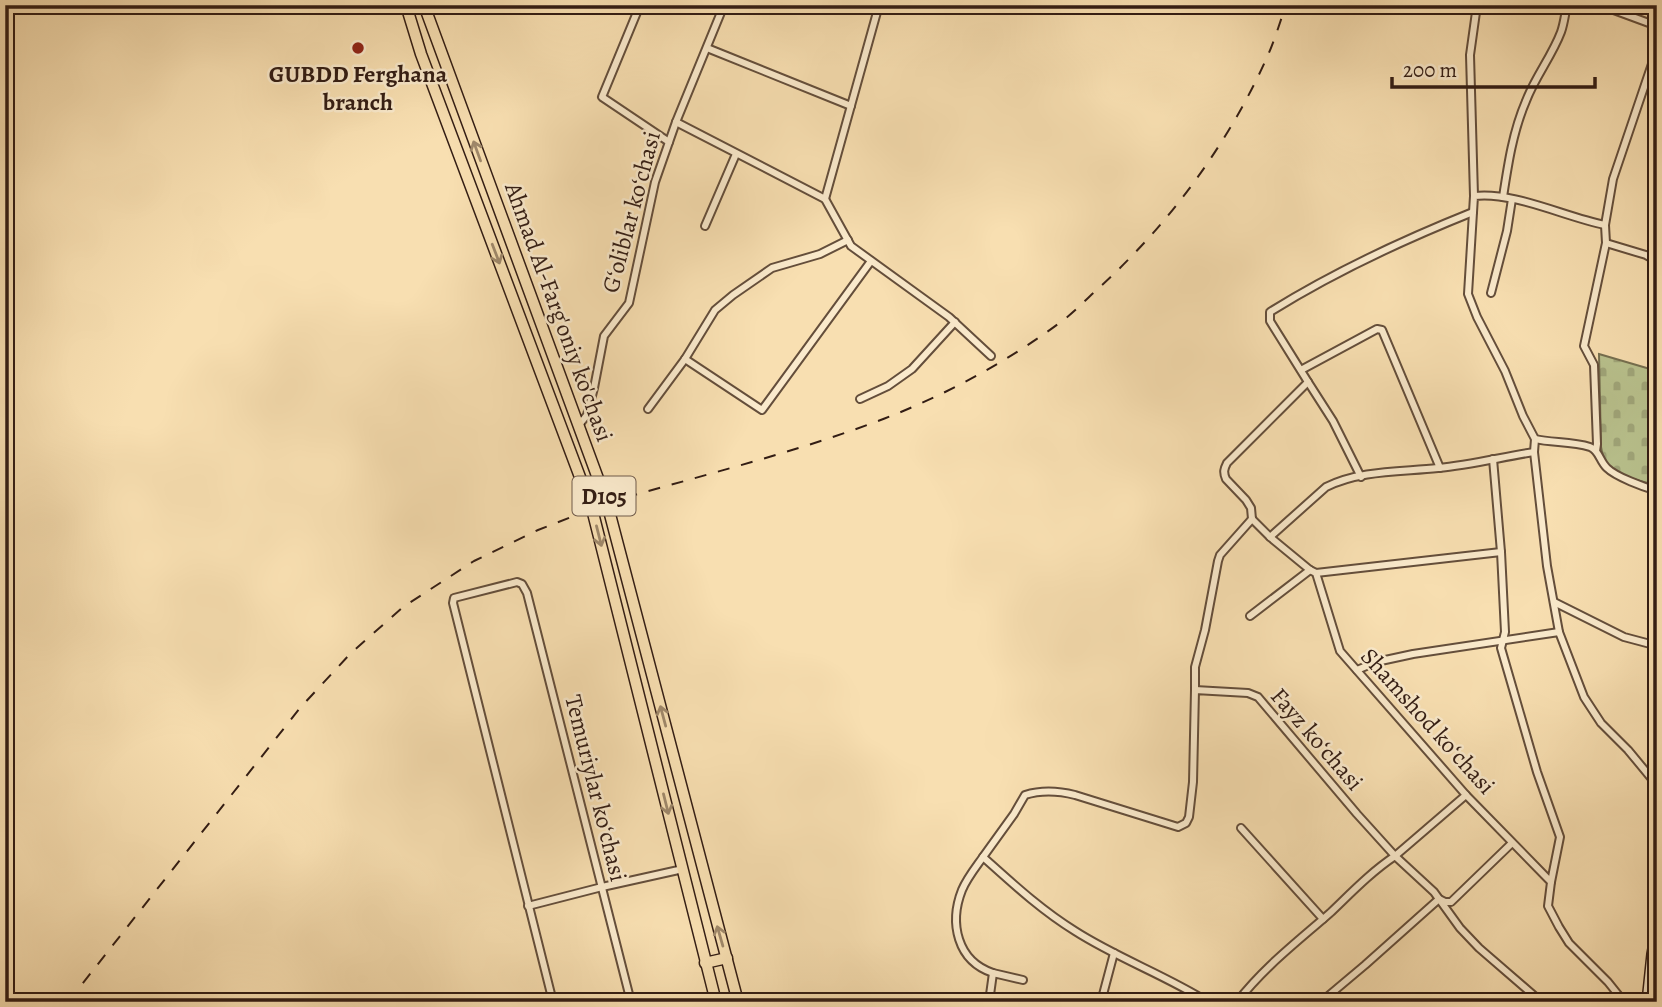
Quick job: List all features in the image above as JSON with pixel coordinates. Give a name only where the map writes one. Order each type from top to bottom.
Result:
[{"type":"highway","name":"Ahmad Al-Farg'oniy ko'chasi","points":[[406,5],[421,54],[592,509],[716,1002]]},
{"type":"highway","name":"Ahmad Al-Farg'oniy ko'chasi","points":[[429,8],[498,208],[607,503],[738,1002]]},
{"type":"highway","points":[[481,216],[498,208]]},
{"type":"highway","points":[[705,963],[727,958]]},
{"type":"main road","points":[[1647,1002],[1656,932]]},
{"type":"street","points":[[640,5],[602,97],[669,142]]},
{"type":"street","name":"Gʻoliblar koʻchasi","points":[[578,427],[587,415],[604,336],[629,303],[654,182],[724,5]]},
{"type":"street","points":[[879,5],[825,199],[851,246],[956,322],[991,356]]},
{"type":"street","points":[[1477,5],[1470,55],[1474,196],[1468,294],[1535,439],[1534,453],[1547,566],[1559,632],[1584,697],[1601,723],[1657,785]]},
{"type":"street","points":[[1503,197],[1518,121],[1561,32],[1567,5]]},
{"type":"street","points":[[1600,5],[1657,26]]},
{"type":"street","points":[[707,48],[851,106]]},
{"type":"street","points":[[1595,451],[1594,365],[1584,346],[1606,243],[1605,225],[1613,179],[1657,49]]},
{"type":"street","name":"Gʻoliblar koʻchasi","points":[[676,122],[825,199]]},
{"type":"street","points":[[705,226],[736,154]]},
{"type":"street","points":[[1474,196],[1503,197],[1605,225]]},
{"type":"street","points":[[1491,293],[1512,199]]},
{"type":"street","points":[[1361,477],[1333,421],[1270,321],[1270,312],[1348,267],[1473,212]]},
{"type":"street","points":[[648,409],[685,359],[715,310],[772,268],[820,254],[848,240]]},
{"type":"street","points":[[1606,243],[1657,261]]},
{"type":"street","points":[[685,359],[762,410],[871,261]]},
{"type":"street","points":[[860,400],[888,386],[912,369],[956,322]]},
{"type":"street","points":[[1301,370],[1377,329],[1382,330],[1440,468]]},
{"type":"street","points":[[1308,382],[1227,463],[1224,474],[1251,508],[1252,519],[1313,572]]},
{"type":"street","points":[[1535,439],[1592,447],[1607,469],[1657,491]]},
{"type":"street","points":[[1270,537],[1326,487],[1337,482],[1534,453]]},
{"type":"street","name":"Shamshod koʻchasi","points":[[1493,458],[1505,632],[1501,648],[1533,760],[1560,836],[1548,906],[1569,943],[1625,1002]]},
{"type":"street","points":[[1023,980],[993,974],[981,969],[967,957],[959,939],[956,922],[962,890],[1025,795],[1035,792],[1075,794],[1178,827],[1186,822],[1193,782],[1195,667],[1205,630],[1217,561],[1252,519]]},
{"type":"street","points":[[1250,616],[1313,572],[1501,552]]},
{"type":"street","name":"Shamshod koʻchasi","points":[[1313,572],[1340,651],[1466,795],[1551,881]]},
{"type":"street","name":"Temuriylar koʻchasi","points":[[528,906],[453,600],[517,582],[522,584],[527,593],[631,1002]]},
{"type":"street","points":[[1555,602],[1624,637],[1654,645]]},
{"type":"street","points":[[1357,670],[1376,662],[1559,632]]},
{"type":"street","name":"Fayz koʻchasi","points":[[1195,690],[1248,693],[1258,697],[1357,814],[1395,856],[1439,898],[1460,928],[1538,999]]},
{"type":"street","points":[[1237,1002],[1278,957],[1466,795]]},
{"type":"street","points":[[1241,828],[1323,919]]},
{"type":"street","points":[[1321,1002],[1439,898],[1451,902],[1512,842]]},
{"type":"street","points":[[983,857],[1075,932],[1208,1002]]},
{"type":"street","points":[[553,1002],[528,906],[683,869]]},
{"type":"street","points":[[1101,1002],[1114,953]]},
{"type":"street","points":[[989,1002],[993,974]]},
{"type":"green space","points":[[1599,354],[1657,371],[1657,485],[1623,475],[1611,468],[1605,460],[1601,447]]},
{"type":"railway","points":[[68,1002],[300,708],[350,654],[403,607],[474,561],[538,530],[607,503],[821,441],[913,407],[1001,362],[1067,317],[1127,261],[1196,179],[1253,87],[1271,49],[1286,5]]},
{"type":"place","name":"GUBDD Ferghana branch","points":[[358,48]]}]
